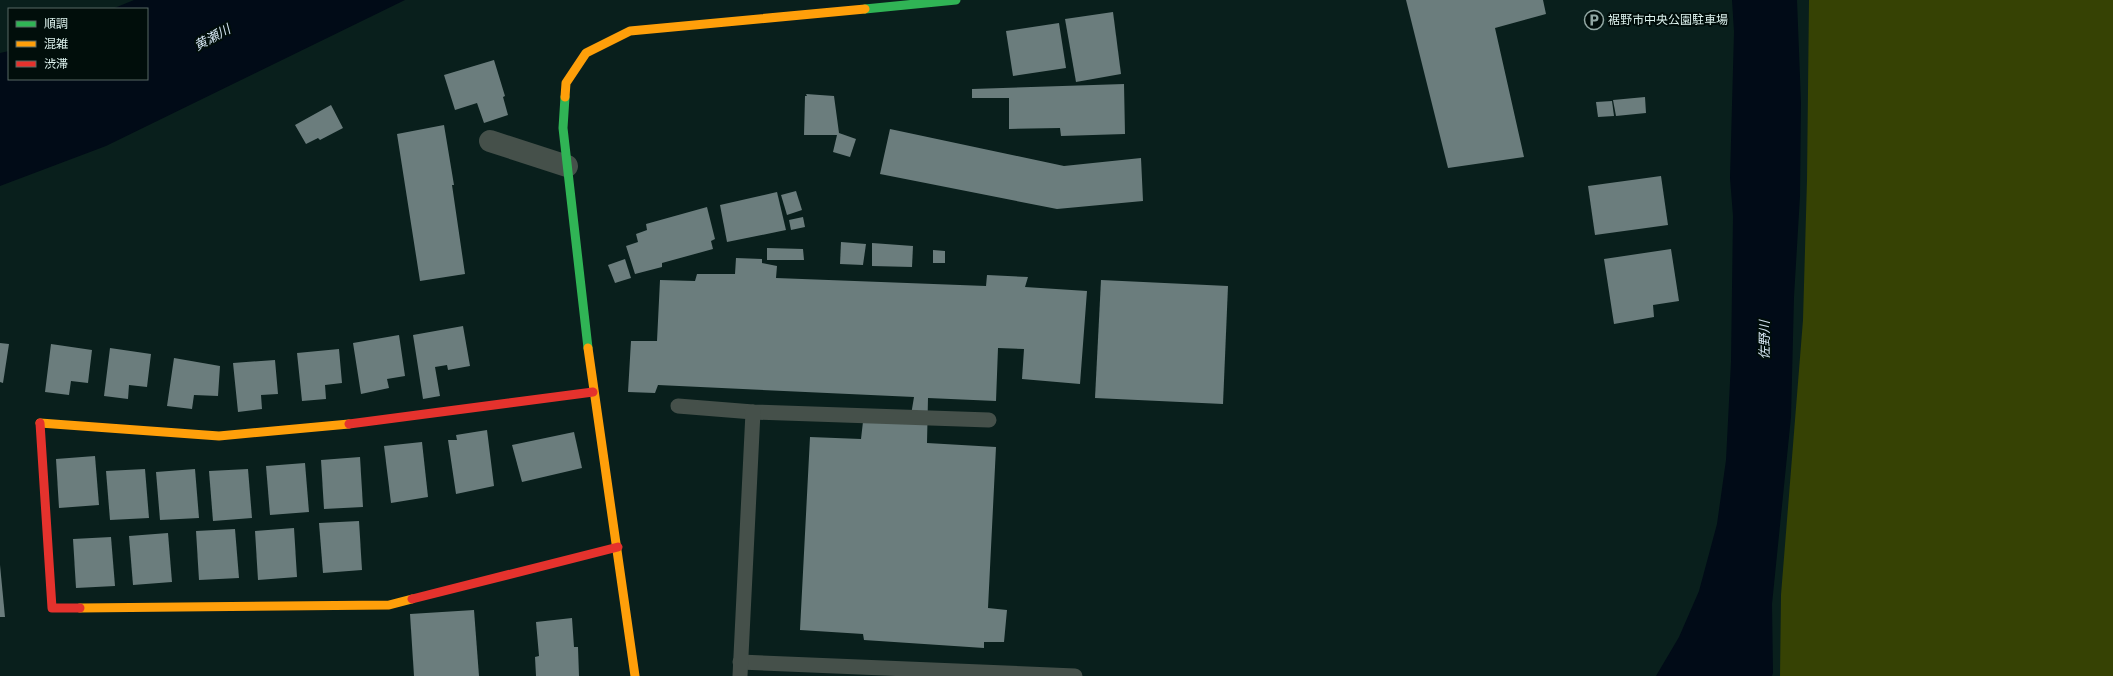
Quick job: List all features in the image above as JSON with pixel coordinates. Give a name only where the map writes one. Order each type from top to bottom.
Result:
[{"type":"street","points":[[634,676],[634,664],[618,547],[593,392],[567,166],[563,128],[566,83],[586,53],[630,31],[956,0]]},
{"type":"street","points":[[490,141],[567,166]]},
{"type":"street","points":[[593,392],[367,422],[219,436],[40,423],[52,608],[389,605],[618,547]]},
{"type":"lane","points":[[678,406],[753,412],[989,420]]},
{"type":"lane","points":[[753,412],[740,669],[1075,676]]},
{"type":"green space","points":[[1809,0],[2113,0],[2113,676],[1780,676],[1781,595],[1803,320],[1807,180]]},
{"type":"water","name":"黄瀬川","points":[[134,0],[405,0],[106,146],[0,186],[0,53],[8,51],[8,80],[148,80],[148,8],[114,8]]},
{"type":"water","name":"佐野川","points":[[1732,0],[1797,0],[1801,103],[1800,196],[1794,297],[1791,417],[1772,604],[1773,673],[1772,676],[1656,676],[1679,637],[1699,591],[1717,524],[1726,460],[1731,362],[1733,216],[1730,178],[1734,32]]},
{"type":"building","points":[[1406,0],[1543,0],[1546,14],[1495,28],[1524,157],[1448,168]]},
{"type":"building","points":[[1113,12],[1121,74],[1076,82],[1065,19]]},
{"type":"building","points":[[1059,23],[1066,68],[1013,76],[1006,31]]},
{"type":"building","points":[[494,60],[505,96],[503,97],[508,115],[484,123],[477,103],[455,110],[444,75]]},
{"type":"building","points":[[1124,84],[1125,134],[1061,136],[1060,128],[1009,129],[1009,98],[972,98],[972,89]]},
{"type":"building","points":[[806,94],[834,96],[839,133],[856,139],[850,157],[833,152],[837,135],[804,135]]},
{"type":"building","points":[[1645,97],[1646,113],[1616,116],[1613,100]]},
{"type":"building","points":[[1612,101],[1614,116],[1598,117],[1596,102]]},
{"type":"building","points":[[331,105],[343,128],[320,140],[318,138],[306,144],[295,125]]},
{"type":"building","points":[[444,125],[454,185],[452,185],[465,274],[420,281],[397,134]]},
{"type":"building","points":[[890,129],[1064,166],[1141,158],[1143,201],[1057,209],[880,174]]},
{"type":"building","points":[[1661,176],[1668,225],[1595,235],[1588,186]]},
{"type":"building","points":[[796,191],[802,210],[787,215],[781,195]]},
{"type":"building","points":[[777,192],[786,230],[727,242],[720,205]]},
{"type":"building","points":[[707,207],[715,239],[711,241],[713,249],[662,263],[662,267],[635,274],[626,246],[638,242],[636,234],[647,230],[646,224]]},
{"type":"building","points":[[803,217],[805,227],[791,230],[789,220]]},
{"type":"building","points":[[841,242],[866,244],[863,265],[840,264]]},
{"type":"building","points":[[872,243],[913,246],[912,267],[872,266]]},
{"type":"building","points":[[767,248],[803,249],[804,260],[767,260]]},
{"type":"building","points":[[1671,249],[1679,301],[1653,305],[1654,317],[1614,324],[1604,259]]},
{"type":"building","points":[[933,250],[945,251],[945,263],[933,263]]},
{"type":"building","points":[[736,258],[762,259],[762,263],[777,266],[776,278],[986,286],[987,275],[1028,277],[1025,287],[1087,291],[1080,384],[1022,379],[1024,349],[998,348],[996,401],[928,398],[927,443],[996,447],[988,608],[1007,610],[1004,642],[984,642],[984,648],[864,640],[863,634],[800,630],[810,437],[861,439],[864,413],[911,415],[914,397],[658,385],[655,393],[628,392],[631,341],[657,341],[660,280],[695,281],[697,274],[735,274]]},
{"type":"building","points":[[625,259],[631,278],[615,283],[608,265]]},
{"type":"building","points":[[1101,280],[1228,286],[1223,404],[1095,398]]},
{"type":"building","points":[[463,326],[470,366],[448,370],[447,365],[435,367],[440,396],[423,399],[413,335]]},
{"type":"building","points":[[399,335],[405,376],[387,379],[389,388],[361,394],[353,343]]},
{"type":"building","points":[[0,343],[9,344],[3,383],[0,382]]},
{"type":"building","points":[[51,344],[92,350],[88,383],[71,381],[69,395],[45,392]]},
{"type":"building","points":[[110,348],[151,354],[147,387],[129,385],[128,399],[104,396]]},
{"type":"building","points":[[339,349],[342,383],[325,385],[326,399],[302,401],[297,353]]},
{"type":"building","points":[[174,358],[220,366],[218,396],[194,395],[192,409],[167,406]]},
{"type":"building","points":[[275,360],[278,394],[261,395],[262,409],[238,412],[233,363]]},
{"type":"building","points":[[487,430],[494,486],[456,494],[448,440],[457,440],[456,435]]},
{"type":"building","points":[[574,432],[582,468],[522,482],[512,445]]},
{"type":"building","points":[[422,442],[428,497],[391,503],[384,446]]},
{"type":"building","points":[[95,456],[99,505],[59,508],[56,459]]},
{"type":"building","points":[[360,457],[363,507],[324,509],[321,460]]},
{"type":"building","points":[[305,463],[309,512],[270,515],[266,466]]},
{"type":"building","points":[[145,469],[149,518],[110,520],[106,471]]},
{"type":"building","points":[[195,469],[199,518],[160,520],[156,472]]},
{"type":"building","points":[[248,469],[252,518],[213,521],[209,471]]},
{"type":"building","points":[[359,521],[362,570],[323,573],[319,523]]},
{"type":"building","points":[[294,528],[297,577],[258,580],[255,531]]},
{"type":"building","points":[[235,529],[239,578],[199,580],[196,531]]},
{"type":"building","points":[[168,533],[172,582],[133,585],[129,536]]},
{"type":"building","points":[[111,537],[115,586],[76,588],[73,539]]},
{"type":"building","points":[[0,565],[5,617],[0,617]]},
{"type":"building","points":[[474,610],[479,676],[414,676],[410,614]]},
{"type":"building","points":[[572,618],[574,647],[578,647],[579,676],[536,676],[535,657],[539,656],[536,622]]},
{"type":"traffic: fast","points":[[865,9],[956,0]]},
{"type":"traffic: fast","points":[[565,97],[563,128],[588,348]]},
{"type":"traffic: slow","points":[[565,97],[566,83],[586,53],[630,31],[865,9]]},
{"type":"traffic: slow","points":[[588,348],[635,676]]},
{"type":"traffic: slow","points":[[40,423],[219,436],[349,424]]},
{"type":"traffic: slow","points":[[80,608],[389,605],[412,599]]},
{"type":"traffic: jam","points":[[349,424],[593,392]]},
{"type":"traffic: jam","points":[[40,423],[52,608],[80,608]]},
{"type":"traffic: jam","points":[[412,599],[618,547]]},
{"type":"place","name":"裾野市中央公園駐車場","points":[[1594,20]]}]
